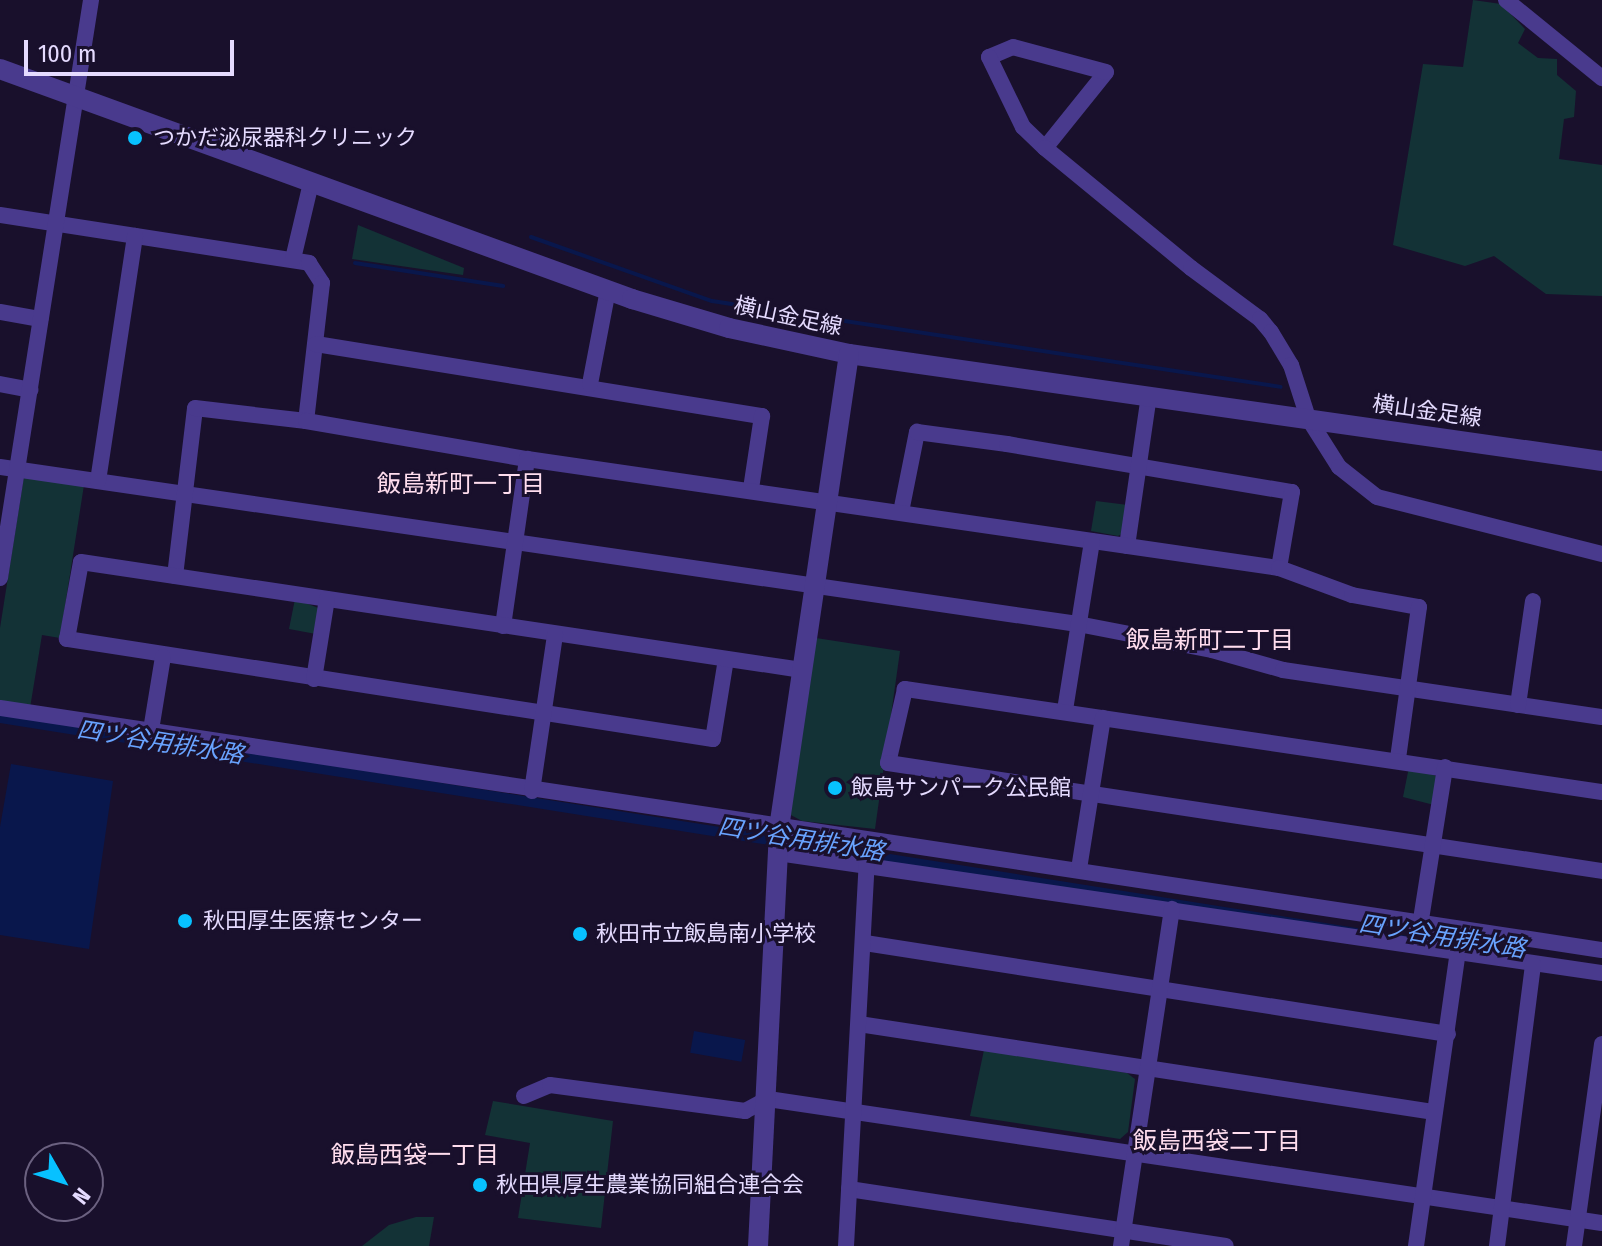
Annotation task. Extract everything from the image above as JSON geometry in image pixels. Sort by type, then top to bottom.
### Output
[{"type":"street","points":[[0,578],[4,528],[17,469],[91,0]]},
{"type":"street","points":[[1506,0],[1602,78]]},
{"type":"street","points":[[1045,148],[1106,72],[1013,47],[989,57],[1023,127],[1045,148],[1260,319],[1291,365],[1308,418],[1339,467],[1377,497],[1602,554]]},
{"type":"street","name":"横山金足線","points":[[0,69],[695,319],[849,354],[1602,461]]},
{"type":"street","points":[[293,259],[311,183]]},
{"type":"street","points":[[0,215],[309,263],[322,283],[306,421]]},
{"type":"street","points":[[98,481],[135,236]]},
{"type":"street","points":[[590,384],[608,290]]},
{"type":"street","points":[[0,312],[40,319]]},
{"type":"street","points":[[316,344],[590,384],[762,416],[751,489]]},
{"type":"street","points":[[758,1246],[768,1099],[779,839],[849,354]]},
{"type":"street","points":[[0,384],[30,390]]},
{"type":"street","points":[[1127,546],[1149,396]]},
{"type":"street","points":[[175,576],[195,408],[306,421],[527,459],[751,489],[1279,568],[1352,595],[1419,607],[1398,759]]},
{"type":"street","points":[[901,512],[917,432],[1292,492],[1279,568]]},
{"type":"street","points":[[503,626],[527,459]]},
{"type":"street","points":[[0,467],[814,588],[1078,624],[1212,650],[1283,670],[1602,717]]},
{"type":"street","points":[[1065,710],[1092,541]]},
{"type":"street","points":[[726,659],[713,739],[163,657],[67,639],[81,562],[802,670]]},
{"type":"street","points":[[314,679],[327,599]]},
{"type":"street","points":[[1518,705],[1533,601]]},
{"type":"street","points":[[532,791],[555,635]]},
{"type":"street","points":[[151,730],[163,657]]},
{"type":"street","points":[[1602,792],[1398,759],[905,689],[888,763],[1089,797],[1602,871]]},
{"type":"street","points":[[0,708],[532,791],[779,839],[867,864],[1602,973]]},
{"type":"street","points":[[1079,869],[1103,718]]},
{"type":"street","points":[[1418,945],[1445,767]]},
{"type":"street","points":[[779,839],[1079,869],[1420,925],[1602,950]]},
{"type":"street","points":[[846,1246],[867,864]]},
{"type":"street","points":[[1122,1238],[1172,909]]},
{"type":"street","points":[[865,943],[1448,1034]]},
{"type":"street","points":[[1416,1246],[1458,952]]},
{"type":"street","points":[[1497,1246],[1533,964]]},
{"type":"street","points":[[859,1024],[1434,1112]]},
{"type":"street","points":[[1574,1246],[1602,1044]]},
{"type":"street","points":[[524,1096],[550,1085],[745,1111],[768,1099],[854,1109],[1424,1193],[1602,1223]]},
{"type":"street","points":[[849,1189],[1122,1238],[1226,1246]]},
{"type":"green space","points":[[1473,0],[1501,4],[1525,29],[1518,43],[1538,58],[1557,59],[1557,75],[1576,91],[1574,117],[1564,119],[1559,159],[1602,165],[1602,296],[1546,294],[1494,256],[1465,266],[1393,245],[1423,64],[1463,67]]},
{"type":"green space","points":[[358,225],[464,268],[463,275],[352,259]]},
{"type":"green space","points":[[24,476],[84,485],[60,638],[42,635],[30,708],[0,703],[0,628]]},
{"type":"green space","points":[[1096,501],[1128,505],[1125,532],[1118,536],[1091,531]]},
{"type":"green space","points":[[295,599],[321,609],[316,634],[289,629]]},
{"type":"green space","points":[[816,638],[900,651],[875,829],[802,821],[789,814]]},
{"type":"green space","points":[[1409,767],[1439,777],[1434,805],[1403,797]]},
{"type":"green space","points":[[984,1050],[1127,1073],[1135,1079],[1128,1132],[1120,1139],[970,1116]]},
{"type":"green space","points":[[493,1101],[613,1121],[601,1228],[518,1218],[530,1143],[485,1135]]},
{"type":"green space","points":[[416,1217],[434,1217],[429,1246],[362,1246],[389,1225]]},
{"type":"water","name":"四ツ谷用排水路","points":[[0,713],[1601,967],[1599,976],[0,723]]},
{"type":"water","points":[[11,764],[113,781],[89,949],[0,935],[0,827]]},
{"type":"water","points":[[694,1031],[745,1040],[741,1062],[690,1053]]},
{"type":"waterway","points":[[531,237],[712,301],[1281,387]]},
{"type":"waterway","points":[[355,263],[503,286]]},
{"type":"place","name":"つかだ泌尿器科クリニック","points":[[135,138]]},
{"type":"place","name":"飯島サンパーク公民館","points":[[835,788]]},
{"type":"place","name":"秋田厚生医療センター","points":[[185,921]]},
{"type":"place","name":"秋田市立飯島南小学校","points":[[580,934]]},
{"type":"place","name":"秋田県厚生農業協同組合連合会","points":[[480,1185]]},
{"type":"district","name":"飯島新町一丁目","points":[[461,485]]},
{"type":"district","name":"飯島新町二丁目","points":[[1210,641]]},
{"type":"district","name":"飯島西袋二丁目","points":[[1217,1142]]},
{"type":"district","name":"飯島西袋一丁目","points":[[415,1156]]}]
